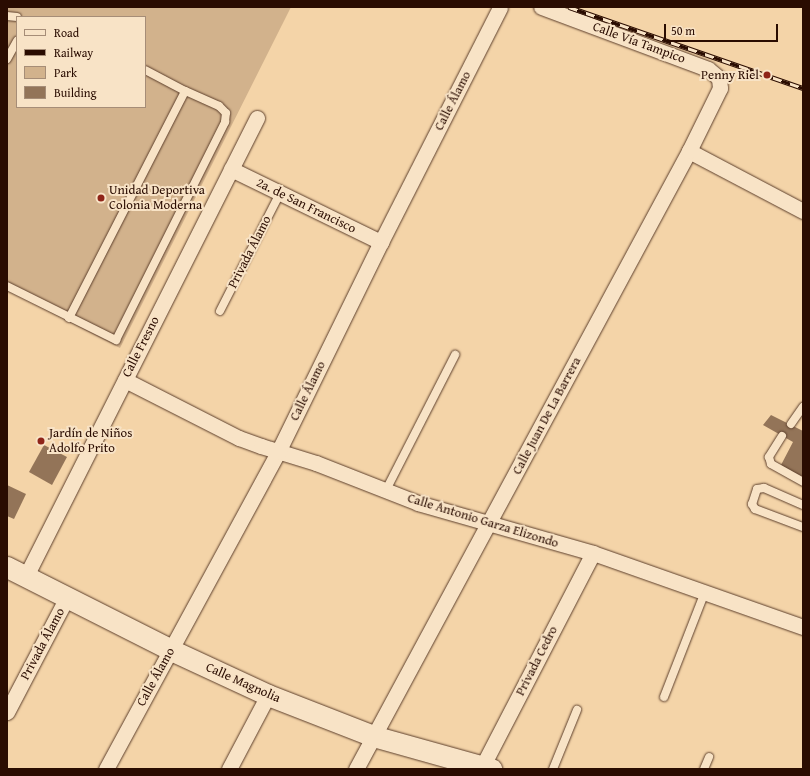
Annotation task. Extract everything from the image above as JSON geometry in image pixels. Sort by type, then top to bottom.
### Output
[{"type":"street","name":"Calle Álamo","points":[[106,769],[278,452],[381,242],[500,7]]},
{"type":"street","name":"Calle Vía Tampico","points":[[541,7],[708,69],[719,78],[720,88],[718,94]]},
{"type":"street","name":"Calle Juan De La Barrera","points":[[356,769],[490,523],[718,94]]},
{"type":"street","name":"Calle Fresno","points":[[26,576],[257,118]]},
{"type":"street","points":[[689,151],[803,211]]},
{"type":"street","name":"2a. de San Francisco","points":[[231,169],[381,242]]},
{"type":"street","name":"Calle Antonio Garza Elizondo","points":[[125,380],[239,438],[278,452],[316,463],[444,511],[593,553],[803,627]]},
{"type":"street","name":"Privada Cedro","points":[[485,768],[593,553]]},
{"type":"street","name":"Calle Magnolia","points":[[7,567],[171,650],[268,695],[373,736],[485,768]]},
{"type":"street","name":"Privada Álamo","points":[[7,712],[67,597]]},
{"type":"street","points":[[229,769],[268,695]]},
{"type":"lane","points":[[7,59],[16,43]]},
{"type":"lane","points":[[7,286],[116,340],[225,122],[226,113],[219,106],[185,91],[146,71]]},
{"type":"lane","points":[[70,318],[185,91]]},
{"type":"lane","name":"Privada Álamo","points":[[220,311],[280,193]]},
{"type":"lane","points":[[386,490],[456,355]]},
{"type":"lane","points":[[791,424],[803,407]]},
{"type":"lane","points":[[782,436],[769,457],[772,464],[803,482]]},
{"type":"lane","points":[[803,505],[764,488],[757,489],[752,504],[755,509],[803,527]]},
{"type":"lane","points":[[664,697],[705,592]]},
{"type":"lane","points":[[553,769],[577,710]]},
{"type":"lane","points":[[704,769],[709,757]]},
{"type":"green space","name":"Unidad Deportiva Colonia Moderna","points":[[7,7],[291,7],[120,348],[7,290]]},
{"type":"building","points":[[771,415],[803,431],[803,478],[781,465],[793,442],[763,425]]},
{"type":"building","points":[[44,445],[67,457],[52,485],[29,472]]},
{"type":"building","points":[[7,485],[26,494],[14,519],[7,516]]},
{"type":"railway","points":[[569,7],[803,88]]},
{"type":"place","name":"Penny Riel","points":[[767,75]]},
{"type":"place","name":"Unidad Deportiva Colonia Moderna","points":[[101,198]]},
{"type":"place","name":"Jardín de Niños Adolfo Prito","points":[[41,441]]}]
